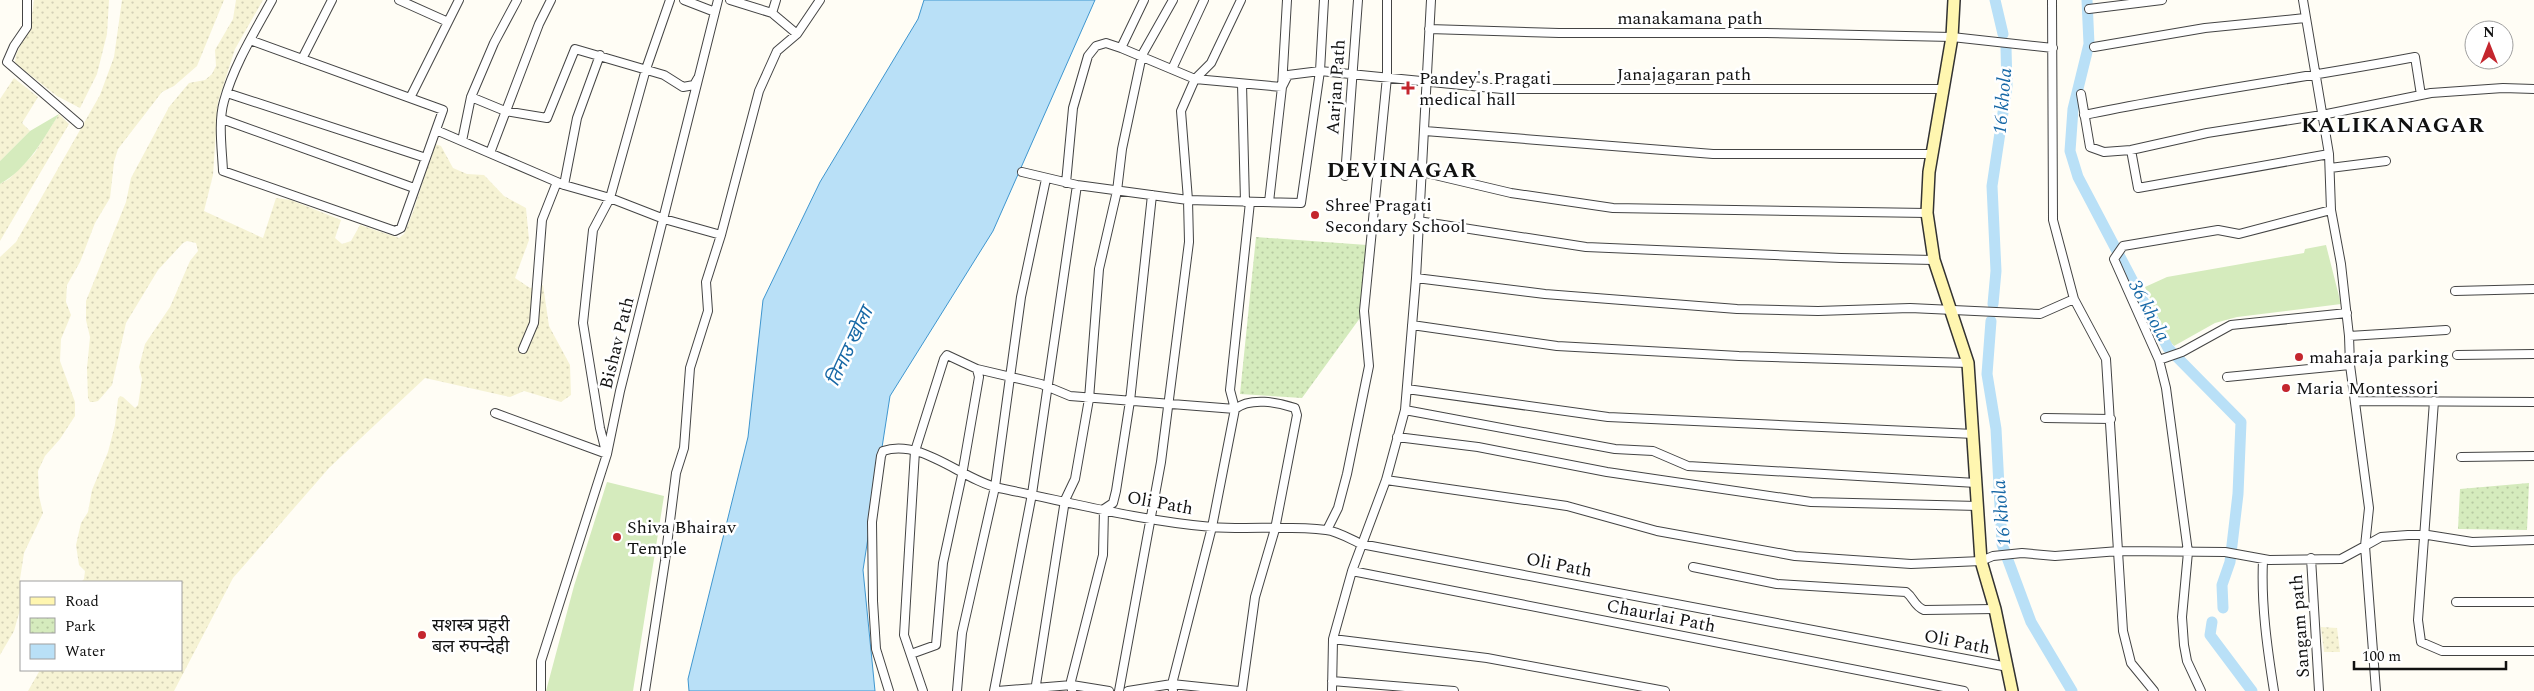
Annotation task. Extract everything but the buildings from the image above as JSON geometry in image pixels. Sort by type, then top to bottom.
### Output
[{"type":"street","points":[[27,0],[27,28],[14,46],[7,62],[78,124]]},
{"type":"street","points":[[250,40],[443,110],[401,228],[395,231],[223,171],[222,119],[227,93],[235,70],[250,40],[272,0]]},
{"type":"street","points":[[302,59],[332,0]]},
{"type":"street","points":[[399,0],[414,3],[448,22]]},
{"type":"street","points":[[410,98],[459,0]]},
{"type":"street","points":[[462,141],[471,97],[494,43],[517,0]]},
{"type":"street","points":[[490,153],[539,24],[551,0]]},
{"type":"street","points":[[607,454],[600,428],[583,323],[593,230],[610,198],[646,69],[670,0]]},
{"type":"street","points":[[684,0],[715,12]]},
{"type":"street","name":"Bishav Path","points":[[541,691],[541,660],[607,454],[620,391],[718,0]]},
{"type":"street","points":[[730,0],[772,13],[797,34]]},
{"type":"street","points":[[772,13],[776,0]]},
{"type":"street","points":[[645,691],[676,473],[684,448],[690,368],[708,311],[706,282],[721,235],[759,91],[777,51],[797,34],[820,0]]},
{"type":"street","points":[[1121,48],[1144,0]]},
{"type":"street","points":[[1035,690],[1065,500],[1075,479],[1089,399],[1099,269],[1117,191],[1122,149],[1142,55],[1173,0]]},
{"type":"street","points":[[1172,69],[1204,0]]},
{"type":"street","points":[[1119,691],[1149,517],[1161,462],[1189,242],[1182,111],[1195,79],[1211,64],[1241,0]]},
{"type":"street","points":[[1269,202],[1282,87],[1287,0]]},
{"type":"street","points":[[1022,172],[1077,185],[1188,200],[1301,203],[1320,71],[1324,0]]},
{"type":"street","name":"Aarjan Path","points":[[1345,176],[1358,0]]},
{"type":"street","points":[[1327,530],[1338,508],[1347,474],[1369,366],[1364,311],[1387,77],[1387,0]]},
{"type":"street","points":[[1332,691],[1334,639],[1352,570],[1386,480],[1405,410],[1416,278],[1431,0]]},
{"type":"street","points":[[1954,0],[1952,37],[1929,172],[1927,213],[1934,260],[1968,363],[1981,561],[1995,610],[2012,691]]},
{"type":"street","points":[[2052,0],[2054,220],[2074,299],[2106,359],[2124,631],[2131,663],[2154,691]]},
{"type":"street","points":[[2089,9],[2162,0]]},
{"type":"street","points":[[2303,0],[2304,18],[2329,154],[2331,210],[2341,264],[2347,313],[2350,365],[2369,508],[2365,546],[2376,691]]},
{"type":"street","points":[[2094,47],[2205,28],[2304,18]]},
{"type":"street","name":"manakamana path","points":[[1429,29],[1559,33],[1766,32],[1952,37],[2053,48]]},
{"type":"street","points":[[1066,183],[1073,108],[1088,56],[1096,46],[1106,43],[1142,55],[1195,79],[1282,87]]},
{"type":"street","points":[[471,97],[505,111],[547,118],[575,49],[664,75],[683,87],[694,85],[700,76]]},
{"type":"street","points":[[523,349],[534,323],[542,220],[560,183],[577,118],[600,55]]},
{"type":"street","points":[[2084,115],[2137,104],[2314,76],[2415,57],[2421,96]]},
{"type":"street","name":"Janajagaran path","points":[[1282,87],[1288,75],[1320,71],[1428,80],[1502,89],[1942,89]]},
{"type":"street","points":[[1173,688],[1212,527],[1235,409],[1230,390],[1248,202],[1242,84]]},
{"type":"street","points":[[2081,94],[2090,147],[2104,152],[2131,150],[2207,133],[2322,115],[2421,96],[2503,88],[2534,89]]},
{"type":"street","points":[[227,93],[426,158]]},
{"type":"street","points":[[222,119],[414,188]]},
{"type":"street","points":[[436,130],[560,183],[610,198],[664,219],[721,235]]},
{"type":"street","points":[[1425,131],[1713,154],[1932,154]]},
{"type":"street","points":[[2131,150],[2138,188],[2329,154]]},
{"type":"street","points":[[2330,168],[2386,160]]},
{"type":"street","points":[[1422,172],[1510,193],[1614,208],[1927,213]]},
{"type":"street","points":[[957,691],[962,633],[995,487],[1021,297],[1046,179]]},
{"type":"street","points":[[1077,185],[1032,494],[996,691],[1072,688],[1109,691]]},
{"type":"street","points":[[1072,688],[1103,555],[1104,509],[1113,503],[1130,401],[1152,195]]},
{"type":"street","points":[[2201,691],[2187,661],[2184,645],[2182,617],[2188,552],[2166,388],[2159,360],[2114,260],[2124,246],[2218,230],[2239,234],[2331,210]]},
{"type":"street","points":[[1418,221],[1586,247],[1934,260]]},
{"type":"street","points":[[1416,278],[1545,294],[1737,310],[1818,311],[1910,308],[2040,314],[2074,299]]},
{"type":"street","points":[[2455,291],[2534,289]]},
{"type":"street","points":[[2159,360],[2182,352],[2231,325],[2347,313]]},
{"type":"street","points":[[1412,325],[1557,346],[1739,356],[1968,363]]},
{"type":"street","points":[[2349,336],[2446,330]]},
{"type":"street","points":[[2457,356],[2534,354]]},
{"type":"street","points":[[923,691],[904,635],[915,451],[944,359],[947,355],[977,368],[1042,384],[1047,388],[1070,396],[1089,399],[1235,409],[1241,404],[1261,402],[1284,404],[1295,408],[1297,415],[1275,529],[1255,597],[1241,691],[1173,688],[1128,691]]},
{"type":"street","points":[[2227,377],[2350,365]]},
{"type":"street","points":[[910,654],[936,646],[943,563],[962,475],[978,378],[977,368]]},
{"type":"street","points":[[1407,390],[1608,417],[1974,434]]},
{"type":"street","points":[[2355,401],[2534,402]]},
{"type":"street","points":[[2434,401],[2418,620],[2421,642],[2442,651],[2534,651]]},
{"type":"street","points":[[1405,410],[1615,449],[1653,451],[1688,466],[1976,484]]},
{"type":"street","points":[[495,413],[607,454]]},
{"type":"street","points":[[2045,418],[2110,419]]},
{"type":"street","points":[[1397,437],[1478,447],[1616,474],[1810,502],[1978,506]]},
{"type":"street","name":"Oli Path","points":[[889,691],[876,649],[873,601],[872,522],[883,451],[915,451],[933,456],[962,475],[995,487],[1104,509],[1212,527],[1327,530],[1361,544],[2008,667]]},
{"type":"street","points":[[2461,457],[2534,456]]},
{"type":"street","points":[[1386,480],[1566,506],[1657,531],[1795,556],[1911,564],[1981,561],[1993,556],[2022,554],[2055,556],[2119,551],[2225,552],[2263,560],[2341,559],[2381,537],[2423,535],[2472,542],[2534,540]]},
{"type":"street","name":"Sangam path","points":[[2310,558],[2319,691]]},
{"type":"street","name":"Sangam path","points":[[2263,560],[2262,588],[2265,632],[2274,691]]},
{"type":"street","points":[[1693,567],[1777,584],[1906,592],[1911,596],[1917,607],[1924,610],[1995,610]]},
{"type":"street","name":"Chaurlai Path","points":[[1352,570],[1964,691]]},
{"type":"street","points":[[2456,602],[2534,602]]},
{"type":"street","points":[[1334,639],[1487,658],[1666,691]]},
{"type":"street","points":[[1332,681],[1454,691]]},
{"type":"shaded area","points":[[34,0],[109,0],[107,34],[97,74],[80,108],[57,96],[15,63],[16,55],[31,22]]},
{"type":"shaded area","points":[[122,0],[224,0],[197,66],[174,86],[162,92],[118,149],[114,162],[110,198],[95,223],[80,262],[67,285],[66,302],[71,315],[61,339],[60,361],[75,402],[75,416],[60,439],[45,456],[38,471],[39,496],[43,513],[24,553],[20,579],[20,610],[14,631],[0,655],[0,257],[16,242],[100,95],[114,57]]},
{"type":"shaded area","points":[[236,0],[263,0],[235,49],[218,102],[213,175],[204,211],[263,238],[276,198],[291,200],[341,220],[335,238],[342,244],[351,241],[360,225],[399,238],[404,234],[413,212],[435,144],[441,146],[453,168],[467,174],[484,175],[504,196],[526,208],[529,240],[515,278],[530,288],[543,285],[549,326],[570,365],[571,395],[561,402],[524,391],[510,397],[425,378],[329,468],[233,578],[174,691],[28,691],[39,671],[182,671],[182,581],[82,581],[85,571],[79,565],[76,545],[81,523],[88,512],[92,490],[108,452],[115,425],[118,399],[120,396],[123,397],[135,408],[138,405],[142,379],[139,367],[145,344],[170,307],[190,261],[198,251],[196,243],[187,241],[183,243],[158,270],[126,323],[112,385],[98,401],[94,402],[90,402],[88,398],[87,368],[90,337],[86,320],[86,301],[126,202],[131,178],[169,107],[189,83],[205,80],[212,74],[216,66],[215,50],[233,19]]},
{"type":"shaded area","points":[[14,78],[38,97],[22,123],[30,131],[0,161],[0,99]]},
{"type":"shaded area","points":[[59,114],[69,124],[0,241],[0,184],[9,179],[34,154]]},
{"type":"shaded area","points":[[2321,627],[2337,628],[2340,652],[2324,652]]},
{"type":"green space","points":[[59,114],[26,162],[10,178],[0,184],[0,161],[30,131]]},
{"type":"green space","points":[[1256,237],[1367,245],[1360,318],[1302,398],[1240,394]]},
{"type":"green space","points":[[2326,245],[2341,304],[2237,317],[2215,323],[2174,346],[2168,339],[2145,287],[2167,277],[2304,253],[2305,249]]},
{"type":"green space","points":[[607,482],[664,496],[633,691],[546,691],[574,586]]},
{"type":"green space","points":[[2529,483],[2527,530],[2458,529],[2460,489]]},
{"type":"water","name":"तिनाउ खोला","points":[[924,0],[1095,0],[993,231],[890,396],[863,570],[875,691],[689,691],[688,679],[748,437],[763,300],[820,182],[918,19]]},
{"type":"waterway","name":"16 khola","points":[[1995,0],[2003,34]]},
{"type":"waterway","name":"36 khola","points":[[2087,0],[2089,44],[2073,109],[2070,151],[2078,177],[2168,348],[2241,422],[2238,494],[2230,562],[2222,585],[2223,608]]},
{"type":"waterway","name":"16 khola","points":[[1993,304],[1996,271],[1992,186],[2007,86],[2006,48]]},
{"type":"waterway","name":"16 khola","points":[[1991,321],[1987,374],[1996,429],[2002,544],[2031,622],[2072,691]]},
{"type":"waterway","name":"36 khola","points":[[2212,622],[2210,635],[2252,691]]},
{"type":"place","name":"Pandey's Pragati medical hall","points":[[1408,88]]},
{"type":"place","name":"Shree Pragati Secondary School","points":[[1315,215]]},
{"type":"place","name":"maharaja parking","points":[[2299,357]]},
{"type":"place","name":"Maria Montessori","points":[[2286,388]]},
{"type":"place","name":"Shiva Bhairav Temple","points":[[617,537]]},
{"type":"place","name":"सशस्त्र प्रहरी बल रुपन्देही","points":[[422,635]]},
{"type":"district","name":"KALIKANAGAR","points":[[2393,125]]},
{"type":"district","name":"DEVINAGAR","points":[[1402,170]]}]
